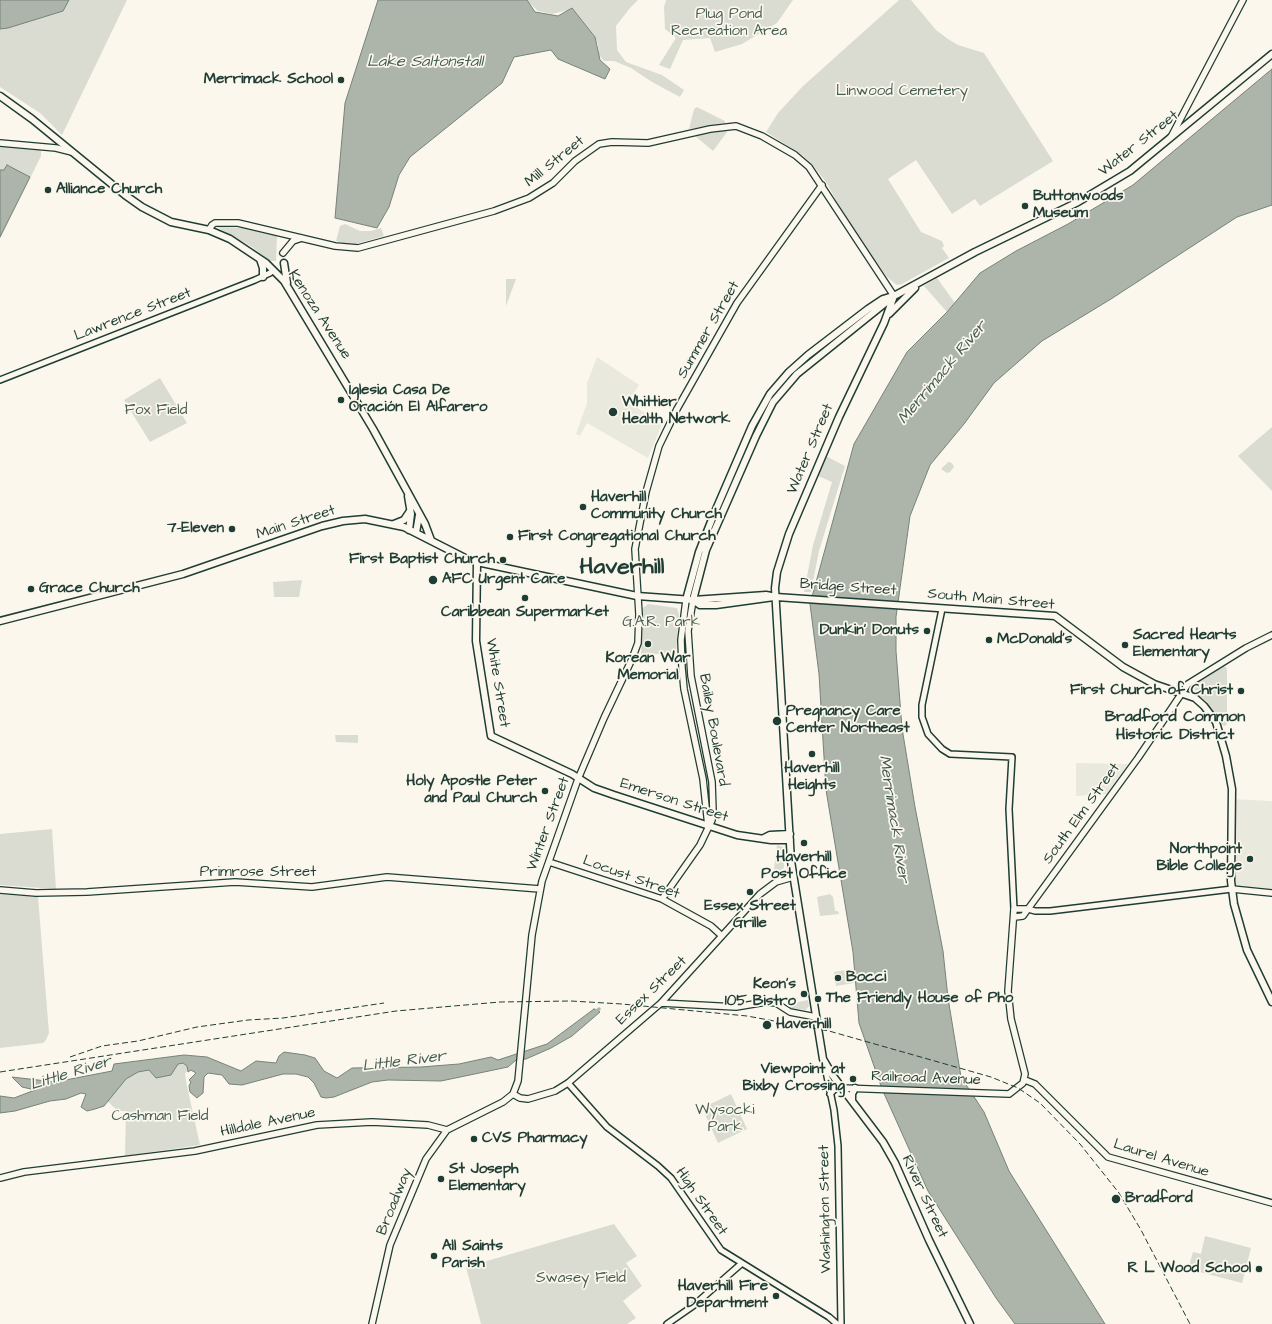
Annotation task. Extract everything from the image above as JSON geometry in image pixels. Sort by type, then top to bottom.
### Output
[{"type":"main road","points":[[1170,137],[1243,0]]},
{"type":"main road","name":"Water Street","points":[[790,837],[776,597],[779,565],[790,534],[839,417],[887,317],[894,296],[975,252],[1049,217],[1103,188],[1130,171],[1272,54]]},
{"type":"main road","name":"Kenoza Avenue","points":[[0,96],[32,119],[125,195],[159,217],[174,223],[209,230],[235,242],[273,270],[287,285],[373,429],[419,513],[431,540]]},
{"type":"main road","name":"Mill Street","points":[[209,230],[215,223],[238,222],[345,248],[365,246],[494,211],[529,198],[553,183],[580,157],[599,144],[612,142],[648,143],[721,127],[743,128],[775,143],[806,164],[822,185],[845,224],[894,296]]},
{"type":"main road","points":[[0,143],[56,148],[73,152]]},
{"type":"main road","name":"Summer Street","points":[[637,596],[634,556],[637,538],[651,470],[665,431],[741,298],[822,185]]},
{"type":"main road","points":[[283,253],[293,241],[302,238]]},
{"type":"main road","points":[[260,259],[263,268],[263,277]]},
{"type":"main road","points":[[284,263],[287,285]]},
{"type":"main road","name":"Water Street","points":[[887,317],[925,279]]},
{"type":"main road","points":[[686,600],[698,552],[752,426],[770,394],[789,372],[808,355],[883,298],[894,296]]},
{"type":"main road","points":[[693,600],[706,550],[756,436],[773,402],[796,374],[894,296]]},
{"type":"main road","name":"Kenoza Avenue","points":[[408,495],[410,511],[409,530]]},
{"type":"main road","points":[[394,525],[404,520],[410,511]]},
{"type":"main road","points":[[416,533],[419,513]]},
{"type":"main road","name":"Main Street","points":[[0,621],[176,576],[334,523],[365,520],[394,525],[409,530],[465,558],[477,562],[637,596],[686,600],[752,595],[776,597]]},
{"type":"main road","name":"White Street","points":[[477,562],[476,641],[490,736],[572,774],[578,779]]},
{"type":"main road","name":"Winter Street","points":[[513,1094],[521,1061],[532,943],[540,889],[548,862],[578,779],[635,652],[639,634],[637,596]]},
{"type":"main road","name":"Bridge Street","points":[[776,597],[919,606]]},
{"type":"main road","name":"Bailey Boulevard","points":[[686,600],[681,640],[682,668],[685,695],[703,780],[708,826]]},
{"type":"main road","name":"Bailey Boulevard","points":[[693,600],[688,645],[692,686],[712,782],[712,820],[708,826]]},
{"type":"main road","name":"South Main Street","points":[[919,606],[942,609],[1055,616],[1123,667],[1154,684],[1195,698],[1209,711],[1216,722],[1224,745],[1232,789],[1232,889],[1236,914],[1247,950],[1272,1002]]},
{"type":"main road","name":"South Elm Street","points":[[1014,917],[1023,916],[1028,910],[1183,694],[1187,685],[1193,679],[1272,634]]},
{"type":"main road","name":"Emerson Street","points":[[578,779],[594,788],[742,836],[764,838],[770,835],[790,837]]},
{"type":"main road","points":[[662,899],[696,851],[708,826]]},
{"type":"main road","name":"Washington Street","points":[[790,837],[793,878],[823,1059],[842,1088]]},
{"type":"main road","name":"Locust Street","points":[[548,862],[662,899],[708,924],[722,936]]},
{"type":"main road","name":"Primrose Street","points":[[0,890],[36,893],[87,892],[235,882],[306,887],[387,877],[540,889]]},
{"type":"main road","name":"Essex Street","points":[[513,1094],[528,1099],[555,1091],[568,1083],[661,1003],[766,889],[776,882],[793,878]]},
{"type":"main road","points":[[1232,889],[1272,893]]},
{"type":"main road","points":[[1025,1080],[1025,1074],[1011,1019],[1008,1000],[1014,908],[1028,910]]},
{"type":"main road","points":[[661,1003],[733,1008],[750,1004],[771,1002],[780,1005],[787,1011],[816,1017]]},
{"type":"main road","name":"Railroad Avenue","points":[[842,1088],[1007,1094],[1025,1080]]},
{"type":"main road","name":"Laurel Avenue","points":[[1025,1080],[1035,1084],[1108,1157],[1272,1203]]},
{"type":"main road","name":"River Street","points":[[842,1088],[883,1142],[895,1163],[970,1324]]},
{"type":"main road","points":[[852,1101],[852,1094],[856,1088]]},
{"type":"main road","name":"Broadway","points":[[372,1324],[384,1265],[395,1232],[426,1159],[447,1130],[503,1102],[513,1094]]},
{"type":"main road","name":"Hilldale Avenue","points":[[0,1178],[24,1172],[195,1151],[317,1125],[368,1122],[428,1125],[447,1130]]},
{"type":"street","name":"Lawrence Street","points":[[0,380],[263,277],[273,270]]},
{"type":"street","points":[[942,609],[921,712],[928,734],[942,749],[950,754],[1012,757],[1009,809],[1014,908]]},
{"type":"street","points":[[1028,910],[1050,911],[1232,889]]},
{"type":"street","name":"Washington Street","points":[[823,1059],[838,1146],[841,1324]]},
{"type":"street","name":"High Street","points":[[568,1083],[607,1127],[658,1166],[671,1178],[720,1250],[829,1317],[837,1324]]},
{"type":"street","points":[[830,1094],[836,1088],[842,1088]]},
{"type":"street","points":[[667,1324],[693,1306],[741,1264]]},
{"type":"street","name":"High Street","points":[[829,1317],[841,1318]]},
{"type":"shaded area","name":"Whittier Health Network","points":[[597,357],[639,385],[628,402],[662,424],[648,458],[587,423],[580,436],[576,434],[587,403],[587,383]]},
{"type":"shaded area","points":[[1076,763],[1130,764],[1109,794],[1076,796]]},
{"type":"shaded area","name":"Northpoint Bible College","points":[[1229,799],[1272,801],[1272,896],[1231,890],[1227,844]]},
{"type":"green space","points":[[0,0],[127,0],[62,135],[40,113],[0,87]]},
{"type":"green space","name":"Plug Pond Recreation Area","points":[[526,0],[638,0],[616,26],[617,50],[626,62],[662,75],[684,90],[680,97],[652,82],[631,68],[614,61],[604,61],[599,55],[598,44],[594,35],[573,9],[552,14],[538,11]]},
{"type":"green space","name":"Plug Pond Recreation Area","points":[[666,0],[793,0],[777,23],[742,44],[715,52],[710,38],[683,40],[670,69],[659,65],[676,38],[665,29],[664,7]]},
{"type":"green space","name":"Linwood Cemetery","points":[[899,0],[911,0],[936,30],[948,39],[958,45],[984,53],[1053,161],[980,206],[975,199],[952,214],[916,160],[888,179],[921,232],[942,241],[944,246],[942,248],[949,258],[902,284],[897,285],[887,277],[851,227],[826,182],[812,164],[802,155],[766,132],[778,113],[802,87]]},
{"type":"green space","points":[[697,107],[725,121],[725,123],[689,129],[694,109]]},
{"type":"green space","points":[[724,128],[727,132],[713,151],[694,135]]},
{"type":"green space","points":[[0,146],[38,149],[41,151],[41,156],[0,239]]},
{"type":"green space","points":[[345,224],[360,231],[371,231],[381,228],[384,236],[352,245],[336,241],[340,226]]},
{"type":"green space","points":[[217,227],[243,228],[277,236],[276,261],[270,261],[252,247]]},
{"type":"green space","points":[[937,278],[955,303],[947,312],[924,286]]},
{"type":"green space","points":[[506,279],[516,279],[506,306]]},
{"type":"green space","name":"Fox Field","points":[[160,378],[187,423],[150,442],[124,400]]},
{"type":"green space","points":[[1272,427],[1272,491],[1238,456]]},
{"type":"green space","points":[[826,456],[845,466],[819,551],[811,592],[804,592],[813,545],[832,482],[818,476]]},
{"type":"green space","points":[[948,462],[952,463],[954,467],[947,473],[941,469]]},
{"type":"green space","points":[[302,580],[299,597],[274,597],[273,582]]},
{"type":"green space","name":"G.A.R. Park","points":[[648,604],[677,608],[679,614],[676,654],[645,654],[642,657],[643,608]]},
{"type":"green space","points":[[1224,666],[1227,668],[1227,724],[1225,726],[1222,725],[1207,702],[1196,693],[1194,689],[1198,681]]},
{"type":"green space","points":[[335,735],[358,735],[358,743],[336,742]]},
{"type":"green space","points":[[52,829],[56,889],[0,885],[0,834]]},
{"type":"green space","points":[[777,845],[783,847],[784,867],[782,871],[773,877]]},
{"type":"green space","points":[[0,894],[38,897],[49,1033],[43,1043],[0,1048]]},
{"type":"green space","points":[[830,894],[833,897],[835,911],[838,911],[839,914],[820,916],[817,897]]},
{"type":"green space","points":[[852,969],[854,983],[836,986],[834,972]]},
{"type":"green space","points":[[808,1000],[809,1006],[806,1010],[790,1008],[788,1004]]},
{"type":"green space","name":"Cashman Field","points":[[186,1062],[190,1065],[185,1074],[200,1145],[125,1156],[126,1111],[118,1111],[106,1100],[113,1089],[136,1071]]},
{"type":"green space","name":"Wysocki Park","points":[[731,1094],[747,1129],[718,1143],[702,1108]]},
{"type":"green space","name":"Swasey Field","points":[[614,1224],[637,1256],[626,1263],[642,1286],[623,1301],[636,1318],[627,1324],[481,1324],[466,1267]]},
{"type":"green space","points":[[1205,1236],[1251,1248],[1242,1283],[1188,1269],[1193,1252],[1201,1254]]},
{"type":"water","points":[[0,0],[69,0],[63,11],[8,28],[0,29]]},
{"type":"water","name":"Lake Saltonstall","points":[[378,0],[527,0],[535,12],[558,16],[572,8],[595,37],[600,60],[610,69],[605,79],[558,59],[551,50],[514,57],[502,83],[410,157],[399,175],[389,207],[377,228],[335,218],[345,103]]},
{"type":"water","name":"Merrimack River","points":[[1272,69],[1272,205],[1237,217],[1111,299],[1042,341],[994,383],[964,424],[930,465],[910,516],[896,617],[896,651],[902,728],[915,807],[943,951],[948,998],[961,1077],[984,1112],[1009,1171],[1105,1324],[1015,1324],[996,1298],[928,1191],[882,1089],[859,1023],[853,952],[826,790],[819,674],[810,604],[854,444],[907,352],[947,312],[980,273],[1016,251],[1068,224],[1133,185]]},
{"type":"water","points":[[7,165],[30,177],[0,237],[0,170],[4,170]]},
{"type":"water","points":[[594,1009],[600,1012],[572,1036],[551,1048],[526,1059],[516,1060],[508,1067],[441,1081],[388,1080],[372,1082],[334,1097],[326,1098],[321,1097],[314,1083],[308,1077],[296,1074],[283,1074],[242,1085],[229,1084],[222,1075],[208,1073],[204,1077],[203,1093],[197,1098],[190,1092],[189,1086],[191,1082],[189,1080],[196,1073],[191,1070],[188,1072],[187,1066],[183,1063],[178,1064],[171,1075],[156,1078],[149,1070],[138,1072],[126,1079],[104,1106],[95,1109],[87,1111],[81,1107],[86,1094],[81,1093],[66,1099],[50,1101],[15,1111],[0,1113],[0,1096],[14,1098],[35,1090],[22,1087],[12,1077],[55,1082],[112,1071],[114,1064],[184,1055],[207,1057],[241,1071],[256,1061],[276,1063],[279,1056],[284,1052],[305,1055],[315,1058],[324,1071],[337,1078],[352,1068],[421,1067],[459,1064],[491,1057],[498,1060],[547,1044]]},
{"type":"waterway","name":"Little River","points":[[594,1013],[599,1009]]},
{"type":"railway","points":[[0,1072],[396,1011],[500,1002],[571,1001],[622,1004],[747,1016],[829,1031],[991,1077],[1018,1088],[1040,1103],[1080,1144],[1119,1193],[1141,1230],[1190,1324]]},
{"type":"railway","points":[[70,1057],[102,1046],[138,1041],[197,1027],[248,1020],[283,1018],[384,1003]]},
{"type":"place","name":"Merrimack School","points":[[341,80]]},
{"type":"place","name":"Alliance Church","points":[[48,190]]},
{"type":"place","name":"Buttonwoods Museum","points":[[1025,206]]},
{"type":"place","name":"Iglesia Casa De Oración El Alfarero","points":[[341,400]]},
{"type":"place","name":"Whittier Health Network","points":[[613,412]]},
{"type":"place","name":"Haverhill Community Church","points":[[583,507]]},
{"type":"place","name":"7-Eleven","points":[[232,529]]},
{"type":"place","name":"First Congregational Church","points":[[510,537]]},
{"type":"place","name":"First Baptist Church","points":[[503,560]]},
{"type":"place","name":"AFC Urgent Care","points":[[433,580]]},
{"type":"place","name":"Grace Church","points":[[31,589]]},
{"type":"place","name":"Caribbean Supermarket","points":[[525,598]]},
{"type":"place","name":"Dunkin' Donuts","points":[[927,631]]},
{"type":"place","name":"McDonald's","points":[[989,640]]},
{"type":"place","name":"Korean War Memorial","points":[[648,644]]},
{"type":"place","name":"Sacred Hearts Elementary","points":[[1125,645]]},
{"type":"place","name":"First Church of Christ","points":[[1241,691]]},
{"type":"place","name":"Pregnancy Care Center Northeast","points":[[777,721]]},
{"type":"place","name":"Haverhill Heights","points":[[812,754]]},
{"type":"place","name":"Holy Apostle Peter and Paul Church","points":[[545,791]]},
{"type":"place","name":"Haverhill Post Office","points":[[804,843]]},
{"type":"place","name":"Northpoint Bible College","points":[[1250,859]]},
{"type":"place","name":"Essex Street Grille","points":[[750,892]]},
{"type":"place","name":"Bocci","points":[[838,978]]},
{"type":"place","name":"Keon's 105 Bistro","points":[[804,994]]},
{"type":"place","name":"The Friendly House of Pho","points":[[818,999]]},
{"type":"place","name":"Haverhill","points":[[767,1025]]},
{"type":"place","name":"Viewpoint at Bixby Crossing","points":[[853,1079]]},
{"type":"place","name":"CVS Pharmacy","points":[[474,1139]]},
{"type":"place","name":"St Joseph Elementary","points":[[441,1179]]},
{"type":"place","name":"Bradford","points":[[1116,1199]]},
{"type":"place","name":"All Saints Parish","points":[[434,1256]]},
{"type":"place","name":"R L Wood School","points":[[1259,1269]]},
{"type":"place","name":"Haverhill Fire Department","points":[[776,1296]]},
{"type":"district","name":"Haverhill","points":[[622,568]]},
{"type":"district","name":"Bradford Common Historic District","points":[[1175,727]]}]
